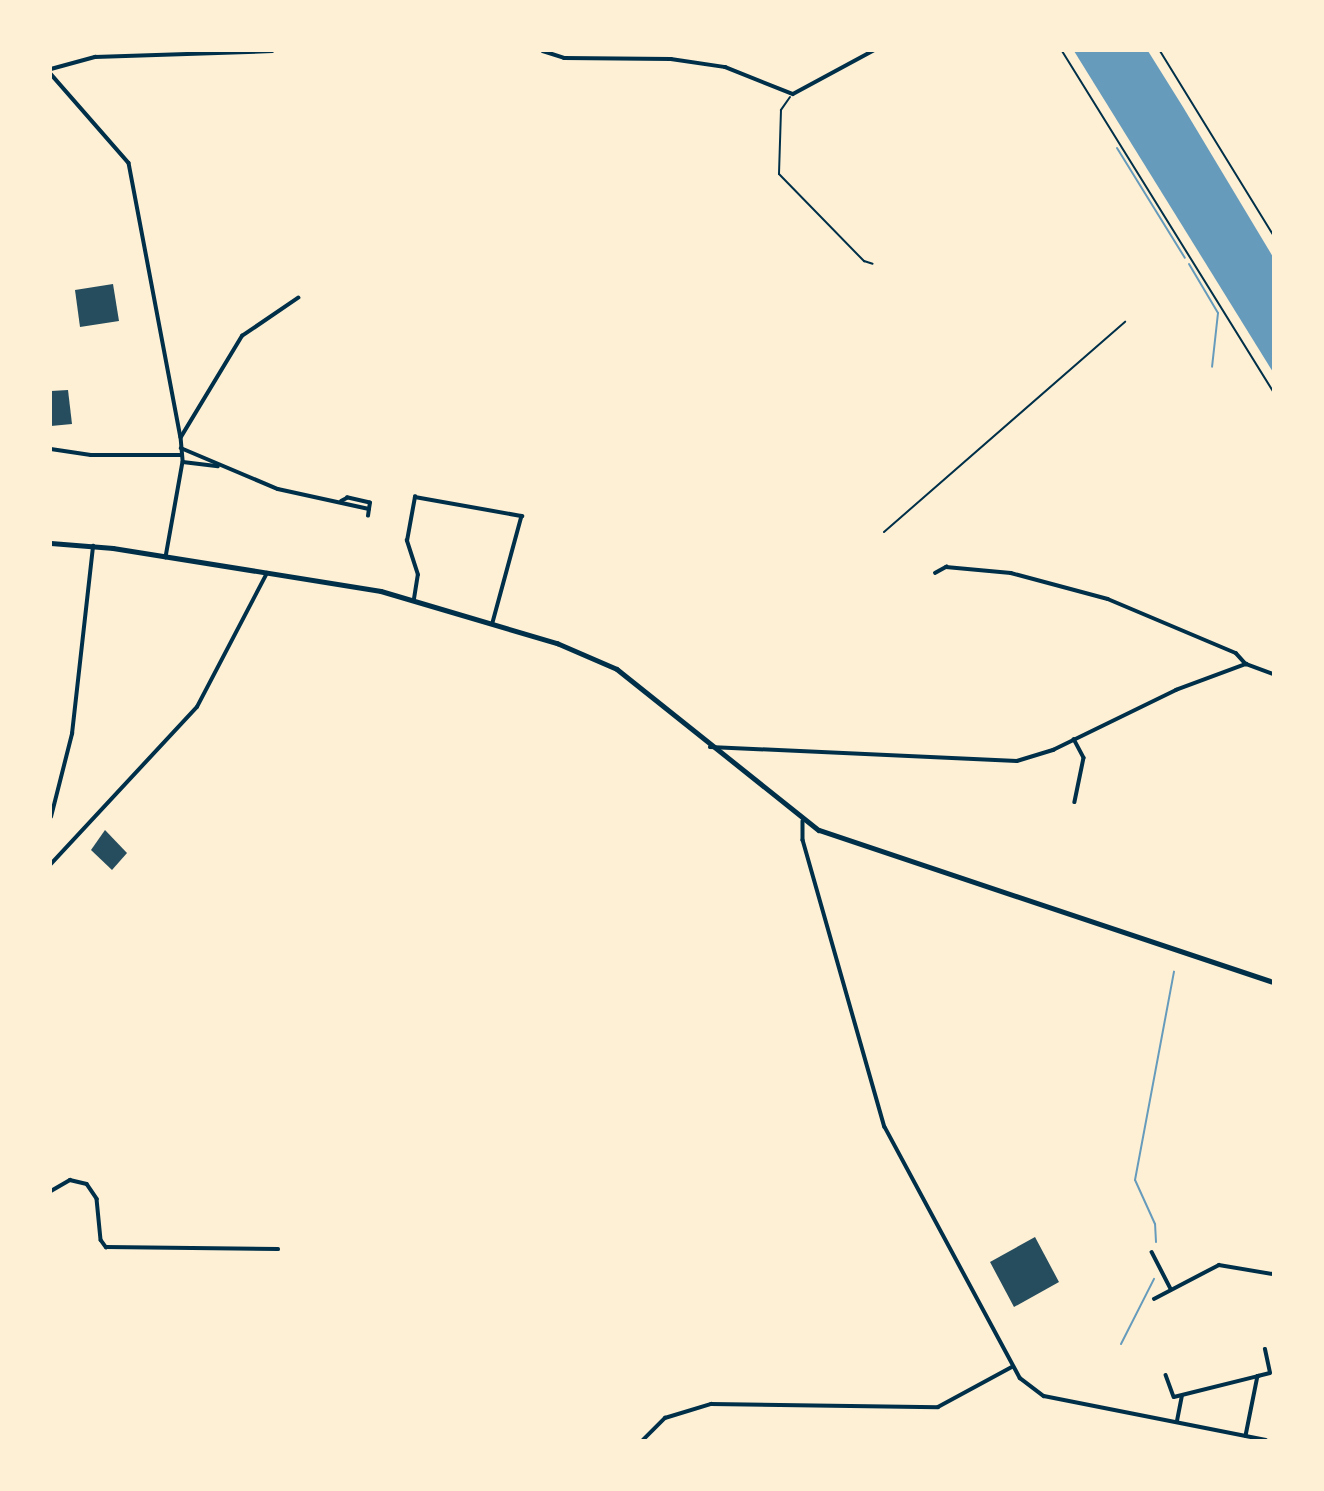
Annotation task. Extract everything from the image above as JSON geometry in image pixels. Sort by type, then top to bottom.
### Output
[{"type":"street","points":[[166,557],[183,462],[181,437],[129,163],[51,72],[95,57],[272,51]]},
{"type":"street","points":[[544,51],[564,58],[686,61],[747,73],[793,94],[873,51]]},
{"type":"street","points":[[181,437],[242,336],[298,299]]},
{"type":"street","points":[[181,448],[278,489],[369,509]]},
{"type":"street","points":[[51,449],[91,455],[182,455]]},
{"type":"street","points":[[183,462],[220,466]]},
{"type":"street","points":[[368,516],[372,496]]},
{"type":"street","points":[[414,599],[418,575],[407,541],[415,497],[522,516],[493,623]]},
{"type":"street","points":[[342,501],[348,498],[370,503]]},
{"type":"street","points":[[51,543],[166,557],[414,599],[493,623],[613,666],[803,821],[846,842],[1122,929],[1273,982]]},
{"type":"street","points":[[51,817],[72,734],[93,546]]},
{"type":"street","points":[[935,573],[946,567],[1011,573],[1108,599],[1225,648],[1246,664],[1273,674]]},
{"type":"street","points":[[51,864],[197,706],[261,592],[267,573]]},
{"type":"street","points":[[710,747],[1007,762],[1026,759],[1176,690],[1246,664]]},
{"type":"street","points":[[1074,739],[1084,758],[1075,802]]},
{"type":"street","points":[[803,821],[803,840],[885,1127],[1012,1367],[1030,1389],[1044,1396],[1266,1440]]},
{"type":"street","points":[[51,1191],[70,1180],[86,1184],[97,1199],[101,1240],[106,1247],[278,1249]]},
{"type":"street","points":[[1152,1252],[1171,1289]]},
{"type":"street","points":[[1154,1299],[1219,1265],[1273,1274]]},
{"type":"street","points":[[1166,1375],[1174,1397],[1182,1396],[1270,1373],[1265,1350]]},
{"type":"street","points":[[643,1440],[665,1418],[711,1404],[938,1407],[1012,1367]]},
{"type":"street","points":[[1245,1436],[1258,1376]]},
{"type":"street","points":[[1177,1422],[1182,1396]]},
{"type":"path","points":[[1062,51],[1273,391]]},
{"type":"path","points":[[1160,51],[1273,235]]},
{"type":"path","points":[[793,94],[781,110],[779,174],[864,261],[873,264]]},
{"type":"path","points":[[884,532],[1125,322]]},
{"type":"water","points":[[1074,51],[1148,51],[1183,107],[1273,257],[1273,372]]},
{"type":"building","points":[[113,284],[119,321],[80,327],[75,290]]},
{"type":"building","points":[[68,390],[72,424],[51,426],[51,391]]},
{"type":"building","points":[[105,830],[127,853],[112,870],[91,850]]},
{"type":"building","points":[[1035,1237],[1059,1282],[1014,1307],[990,1262]]},
{"type":"waterway","points":[[1117,148],[1185,258]]},
{"type":"waterway","points":[[1189,264],[1218,313],[1212,367]]},
{"type":"waterway","points":[[1156,1242],[1155,1224],[1135,1180],[1174,972]]},
{"type":"waterway","points":[[1121,1344],[1154,1279]]}]
